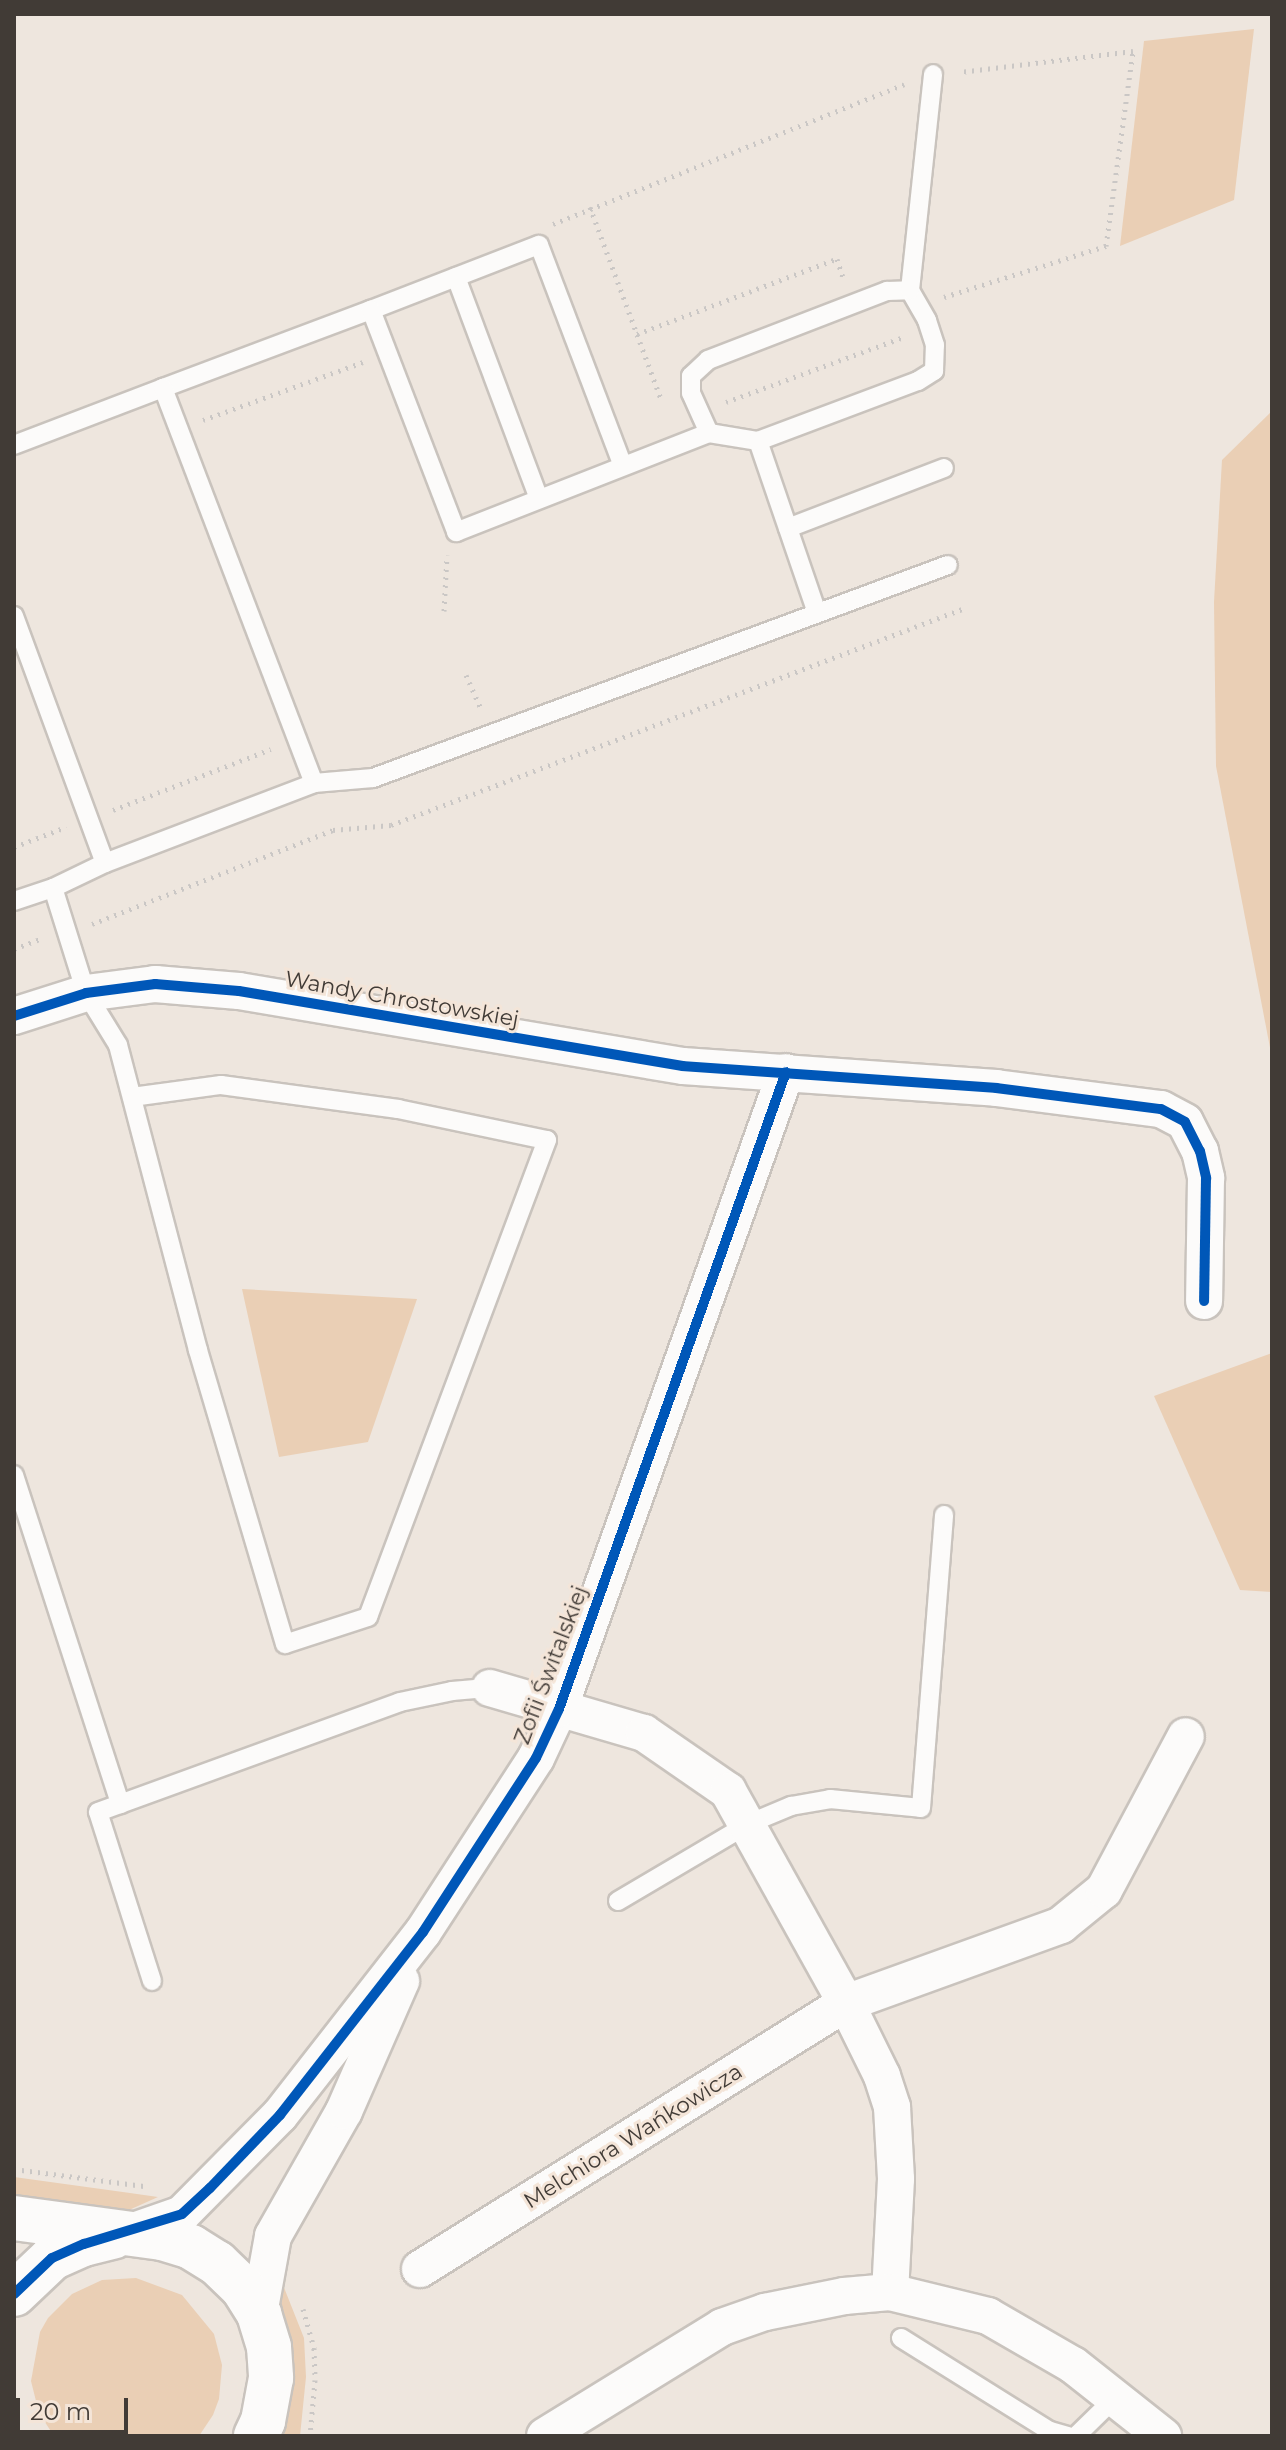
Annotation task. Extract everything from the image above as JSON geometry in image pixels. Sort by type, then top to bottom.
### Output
[{"type":"street","name":"Wandy Chrostowskiej","points":[[14,1016],[86,993],[155,984],[239,991],[683,1066],[996,1088],[1161,1109],[1185,1122],[1200,1151],[1206,1178],[1204,1301]]},
{"type":"street","name":"Zofii Świtalskiej","points":[[123,2235],[182,2214],[280,2115],[423,1932],[536,1758],[559,1709],[786,1072]]},
{"type":"street","points":[[490,1688],[644,1733],[728,1791],[846,2003],[882,2076],[892,2107],[896,2179],[890,2292]]},
{"type":"street","name":"Melchiora Wańkowicza","points":[[420,2269],[846,2003],[1061,1925],[1104,1890],[1186,1736]]},
{"type":"street","points":[[259,2314],[273,2236],[344,2111],[423,1932]]},
{"type":"street","points":[[14,2218],[162,2238],[191,2247],[217,2263],[243,2288],[259,2314],[269,2347],[271,2378],[256,2436]]},
{"type":"street","points":[[14,2294],[52,2258],[84,2244],[123,2235]]},
{"type":"street","points":[[545,2436],[722,2327],[765,2312],[844,2296],[890,2292],[988,2316],[1033,2340],[1116,2397],[1163,2436]]},
{"type":"lane","points":[[371,310],[456,532],[709,433],[758,441],[918,381],[934,371],[935,345],[927,320],[910,290],[933,74]]},
{"type":"lane","points":[[14,445],[539,245],[623,466]]},
{"type":"lane","points":[[456,277],[539,499]]},
{"type":"lane","points":[[709,433],[697,413],[691,384],[691,376],[708,360],[887,291],[910,290]]},
{"type":"lane","points":[[163,388],[314,783]]},
{"type":"lane","points":[[758,441],[817,613]]},
{"type":"lane","points":[[788,528],[944,468]]},
{"type":"lane","points":[[14,901],[314,783],[373,778],[948,565]]},
{"type":"lane","points":[[14,616],[105,863]]},
{"type":"lane","points":[[53,888],[86,993],[118,1045],[198,1350],[285,1644],[368,1617],[547,1140],[398,1109],[221,1085],[132,1097]]},
{"type":"lane","points":[[14,1475],[120,1804]]},
{"type":"lane","points":[[618,1901],[748,1824],[791,1806],[830,1799],[921,1808],[944,1515]]},
{"type":"lane","points":[[152,1981],[98,1812],[400,1702],[452,1691],[490,1688]]},
{"type":"lane","points":[[901,2338],[1050,2431],[1068,2436]]},
{"type":"lane","points":[[1076,2436],[1116,2397]]},
{"type":"path","points":[[590,207],[664,408]]},
{"type":"path","points":[[637,334],[837,259],[853,304]]},
{"type":"path","points":[[444,611],[447,554]]},
{"type":"path","points":[[87,936],[86,926],[333,830],[391,825],[965,608]]},
{"type":"path","points":[[466,675],[484,716]]},
{"type":"path","points":[[14,847],[275,747]]},
{"type":"shaded area","points":[[1254,29],[1234,200],[1120,246],[1144,41]]},
{"type":"shaded area","points":[[1272,411],[1272,1058],[1216,766],[1214,602],[1222,460]]},
{"type":"shaded area","points":[[242,1289],[417,1299],[368,1442],[279,1457]]},
{"type":"shaded area","points":[[1272,1353],[1272,1592],[1240,1590],[1154,1396]]},
{"type":"shaded area","points":[[14,2177],[158,2197],[129,2210],[14,2195]]},
{"type":"shaded area","points":[[136,2278],[182,2295],[214,2334],[222,2365],[219,2399],[213,2415],[199,2436],[54,2436],[39,2413],[31,2381],[40,2332],[48,2318],[72,2294],[102,2280]]},
{"type":"shaded area","points":[[281,2280],[304,2338],[306,2377],[300,2436],[284,2436],[289,2383],[277,2309]]},
{"type":"cycle path","points":[[14,1016],[86,993],[155,984],[239,991],[683,1066],[996,1088],[1161,1109],[1185,1122],[1200,1151],[1206,1178],[1204,1301]]},
{"type":"cycle path","points":[[14,2294],[52,2258],[84,2244],[182,2214],[210,2188],[280,2115],[423,1932],[536,1758],[559,1709],[786,1072]]}]
